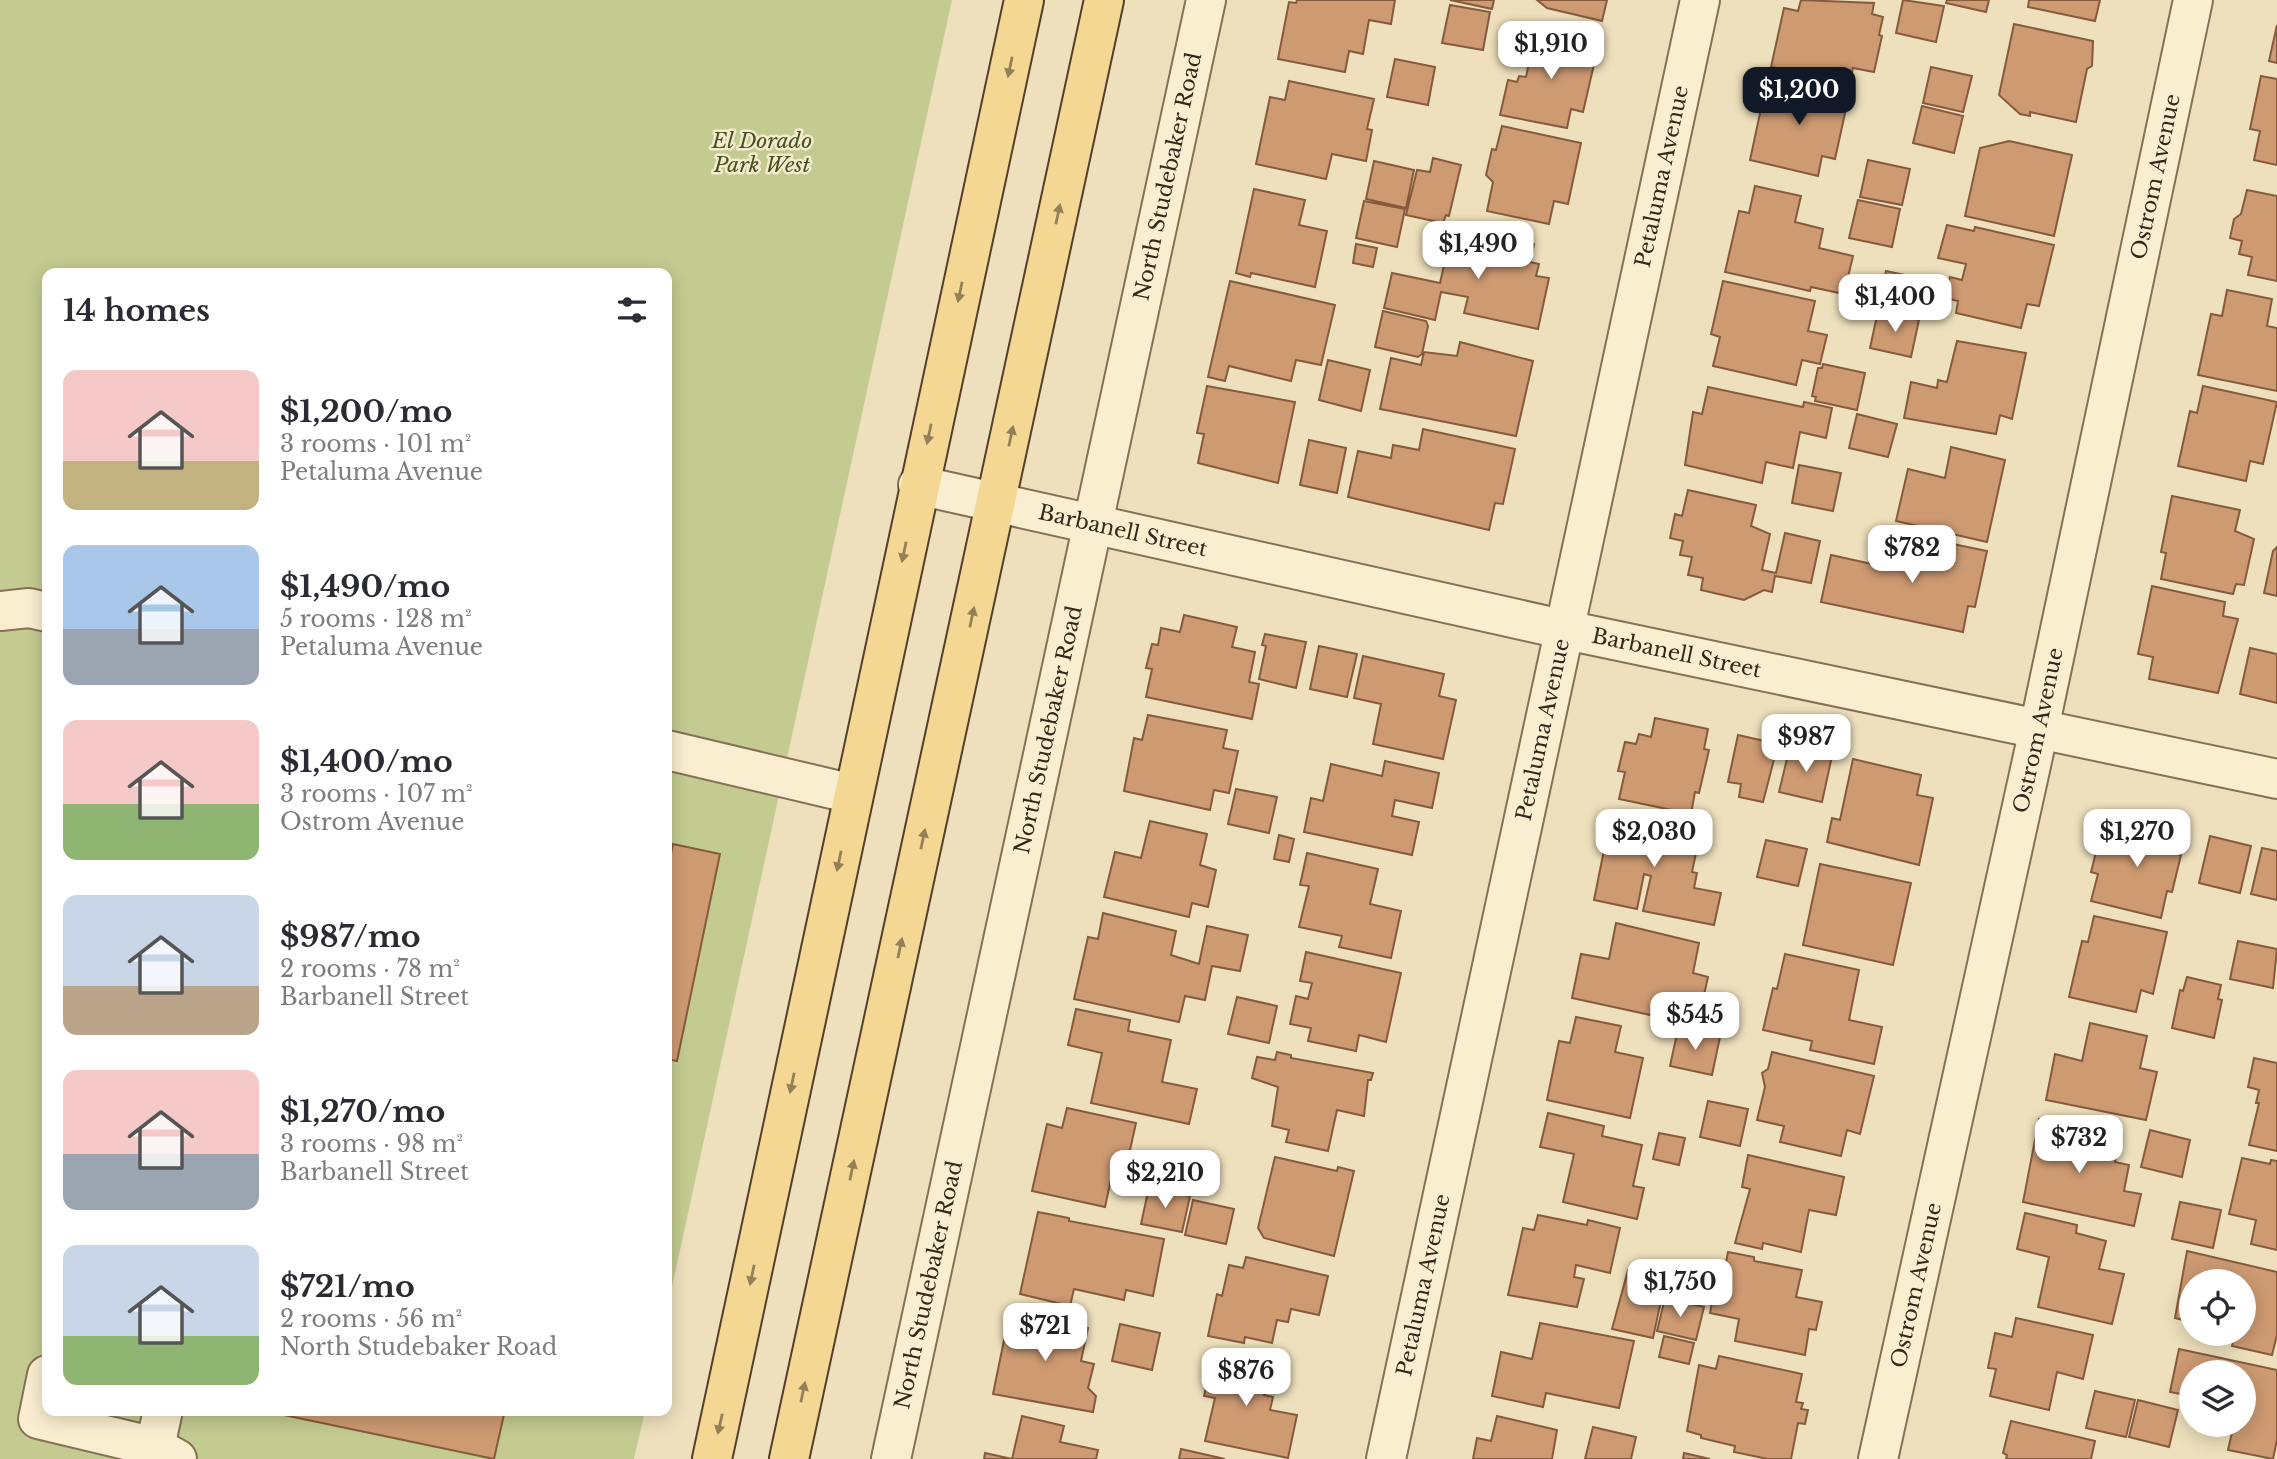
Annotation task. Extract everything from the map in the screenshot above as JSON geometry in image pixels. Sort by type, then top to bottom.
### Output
[{"type":"main road","points":[[712,1459],[918,485],[1024,0]]},
{"type":"main road","points":[[789,1459],[1104,0]]},
{"type":"street","name":"North Studebaker Road","points":[[891,1459],[1206,0]]},
{"type":"street","name":"Petaluma Avenue","points":[[1386,1459],[1700,0]]},
{"type":"street","name":"Ostrom Avenue","points":[[1878,1459],[2039,729],[2193,0]]},
{"type":"street","name":"Barbanell Street","points":[[918,485],[1566,629],[2277,779]]},
{"type":"street","points":[[0,611],[29,608],[42,611]]},
{"type":"street","points":[[672,751],[853,794]]},
{"type":"street","points":[[42,1399],[38,1419],[165,1439]]},
{"type":"green space","name":"El Dorado Park West","points":[[0,0],[952,0],[672,1287],[672,268],[42,268],[42,1416],[644,1416],[634,1459],[0,1459]]},
{"type":"building","points":[[1297,0],[1395,0],[1391,24],[1369,20],[1363,54],[1349,51],[1345,72],[1278,59],[1289,2],[1296,3]]},
{"type":"building","points":[[1450,0],[1494,0],[1492,9]]},
{"type":"building","points":[[1537,0],[1607,0],[1602,21],[1547,8]]},
{"type":"building","points":[[1801,0],[1874,3],[1872,14],[1883,17],[1874,72],[1853,68],[1849,83],[1771,67],[1784,8],[1798,11]]},
{"type":"building","points":[[1903,0],[1944,6],[1936,42],[1896,33]]},
{"type":"building","points":[[1947,0],[1989,0],[1986,12],[1946,3]]},
{"type":"building","points":[[2029,0],[2100,0],[2095,21],[2028,7]]},
{"type":"building","points":[[1450,5],[1490,12],[1483,50],[1442,43]]},
{"type":"building","points":[[2014,24],[2093,41],[2092,66],[2087,69],[2076,122],[2030,112],[2030,116],[2020,114],[1999,95]]},
{"type":"building","points":[[2277,25],[2277,63],[2269,61]]},
{"type":"building","points":[[1528,33],[1598,47],[1583,112],[1571,109],[1567,128],[1500,115],[1508,80],[1517,82],[1519,76],[1526,77],[1529,63],[1522,61]]},
{"type":"building","points":[[1395,59],[1435,67],[1428,105],[1387,97]]},
{"type":"building","points":[[1931,67],[1972,76],[1963,112],[1923,103]]},
{"type":"building","points":[[2261,76],[2277,79],[2277,165],[2254,160],[2260,131],[2250,129]]},
{"type":"building","points":[[1774,78],[1849,95],[1835,159],[1822,156],[1818,176],[1750,160],[1762,104],[1768,105]]},
{"type":"building","points":[[1289,81],[1374,99],[1367,129],[1372,130],[1366,161],[1332,154],[1326,179],[1256,164],[1270,97],[1285,100]]},
{"type":"building","points":[[1922,106],[1963,116],[1954,153],[1913,143]]},
{"type":"building","points":[[1502,126],[1581,143],[1568,204],[1554,201],[1549,224],[1487,211],[1493,182],[1486,175],[1492,149],[1496,150]]},
{"type":"building","points":[[2009,141],[2072,155],[2054,236],[1965,216],[1980,148]]},
{"type":"building","points":[[1433,158],[1461,165],[1449,216],[1446,215],[1443,223],[1406,215],[1417,170],[1430,172]]},
{"type":"building","points":[[1868,160],[1910,169],[1902,205],[1860,197]]},
{"type":"building","points":[[1374,161],[1414,170],[1406,208],[1366,199]]},
{"type":"building","points":[[1755,186],[1801,196],[1795,222],[1823,229],[1819,248],[1853,256],[1844,294],[1811,287],[1810,291],[1725,272],[1739,211],[1749,213]]},
{"type":"building","points":[[1254,189],[1305,200],[1299,225],[1327,231],[1315,287],[1251,273],[1250,277],[1236,273]]},
{"type":"building","points":[[2247,190],[2277,196],[2277,281],[2248,275],[2252,257],[2239,254],[2242,241],[2230,238],[2234,219],[2241,214]]},
{"type":"building","points":[[1858,200],[1900,209],[1892,247],[1849,238]]},
{"type":"building","points":[[1364,201],[1405,209],[1397,247],[1356,238]]},
{"type":"building","points":[[1453,225],[1485,233],[1486,228],[1500,230],[1499,236],[1534,244],[1530,262],[1539,264],[1536,276],[1549,278],[1538,329],[1464,313],[1468,297],[1441,292],[1435,320],[1384,308],[1392,273],[1440,283]]},
{"type":"building","points":[[1947,225],[1974,231],[1975,227],[2054,245],[2039,306],[2027,304],[2021,328],[1956,313],[1958,301],[1945,298],[1950,277],[1962,280],[1966,264],[1938,258]]},
{"type":"building","points":[[1356,244],[1377,248],[1373,267],[1353,263]]},
{"type":"building","points":[[1886,271],[1928,280],[1921,317],[1878,307]]},
{"type":"building","points":[[1230,281],[1335,305],[1321,365],[1296,360],[1291,381],[1229,366],[1225,381],[1208,377]]},
{"type":"building","points":[[1723,281],[1815,301],[1808,331],[1827,335],[1820,364],[1802,360],[1796,385],[1713,366],[1720,337],[1711,334]]},
{"type":"building","points":[[2227,290],[2272,299],[2267,326],[2277,328],[2277,391],[2198,375],[2211,314],[2222,316]]},
{"type":"building","points":[[1383,311],[1426,321],[1428,326],[1422,354],[1418,357],[1375,347]]},
{"type":"building","points":[[1878,311],[1919,320],[1911,357],[1870,348]]},
{"type":"building","points":[[1957,341],[2026,353],[2012,419],[2000,415],[1996,434],[1904,418],[1911,382],[1937,388],[1938,380],[1947,382]]},
{"type":"building","points":[[1460,342],[1533,361],[1516,436],[1380,409],[1391,358],[1421,365],[1424,352],[1457,356]]},
{"type":"building","points":[[1328,360],[1370,370],[1361,411],[1319,400]]},
{"type":"building","points":[[1823,364],[1865,373],[1857,410],[1815,401],[1816,397],[1812,396],[1818,368],[1822,368]]},
{"type":"building","points":[[1207,386],[1295,402],[1278,483],[1198,463],[1204,434],[1197,433]]},
{"type":"building","points":[[2203,386],[2277,402],[2263,464],[2250,461],[2246,481],[2178,466],[2190,411],[2197,413]]},
{"type":"building","points":[[1708,387],[1803,407],[1804,402],[1832,408],[1826,438],[1800,432],[1793,468],[1766,462],[1762,483],[1685,465],[1693,412],[1702,414]]},
{"type":"building","points":[[1857,414],[1897,424],[1888,457],[1849,448]]},
{"type":"building","points":[[1423,429],[1515,449],[1503,504],[1495,503],[1489,530],[1348,497],[1358,451],[1391,458],[1393,445],[1419,450]]},
{"type":"building","points":[[1309,440],[1346,448],[1337,493],[1300,485]]},
{"type":"building","points":[[1951,447],[2005,460],[1987,542],[1896,521],[1908,469],[1945,478]]},
{"type":"building","points":[[1799,465],[1841,473],[1833,511],[1792,503]]},
{"type":"building","points":[[1688,490],[1756,505],[1751,526],[1770,534],[1762,570],[1776,573],[1785,533],[1820,541],[1811,583],[1775,576],[1772,592],[1764,590],[1744,600],[1701,590],[1703,578],[1688,575],[1692,557],[1680,555],[1683,541],[1670,538],[1675,514],[1682,516]]},
{"type":"building","points":[[2172,496],[2240,510],[2235,531],[2254,539],[2244,585],[2236,584],[2233,594],[2161,579],[2166,553],[2161,552]]},
{"type":"building","points":[[1919,537],[1987,551],[1975,607],[1968,606],[1963,632],[1821,602],[1831,555],[1899,570],[1902,555],[1915,558]]},
{"type":"building","points":[[2277,547],[2277,596],[2264,593],[2273,551]]},
{"type":"building","points":[[2152,586],[2225,602],[2223,616],[2238,619],[2218,693],[2149,679],[2153,657],[2138,654]]},
{"type":"building","points":[[1184,615],[1237,627],[1232,647],[1255,652],[1249,682],[1259,684],[1252,719],[1146,697],[1152,669],[1146,668],[1152,644],[1158,645],[1161,628],[1180,632]]},
{"type":"building","points":[[1265,634],[1306,642],[1296,688],[1259,679],[1266,646],[1262,645]]},
{"type":"building","points":[[1319,646],[1357,654],[1347,697],[1310,689]]},
{"type":"building","points":[[2250,648],[2277,654],[2277,703],[2240,694]]},
{"type":"building","points":[[1363,656],[1444,674],[1439,696],[1456,700],[1443,759],[1373,744],[1381,704],[1354,698]]},
{"type":"building","points":[[1148,715],[1227,730],[1223,748],[1238,751],[1229,793],[1214,790],[1210,810],[1124,791],[1134,738],[1142,740]]},
{"type":"building","points":[[1655,718],[1708,729],[1704,749],[1709,750],[1699,793],[1695,792],[1691,814],[1619,799],[1625,772],[1618,771],[1625,742],[1636,744],[1639,734],[1651,737]]},
{"type":"building","points":[[1738,735],[1778,744],[1763,802],[1739,797],[1741,784],[1728,782]]},
{"type":"building","points":[[1790,746],[1832,756],[1822,802],[1779,792]]},
{"type":"building","points":[[1853,759],[1921,775],[1917,795],[1933,798],[1919,865],[1827,842],[1832,818],[1840,820]]},
{"type":"building","points":[[1385,761],[1439,773],[1432,808],[1395,800],[1392,816],[1419,822],[1412,855],[1304,832],[1311,798],[1323,801],[1331,764],[1382,776]]},
{"type":"building","points":[[1236,789],[1277,797],[1269,833],[1228,824]]},
{"type":"building","points":[[1612,810],[1701,829],[1692,872],[1697,873],[1694,888],[1721,893],[1714,925],[1643,911],[1651,876],[1644,874],[1637,909],[1594,900]]},
{"type":"building","points":[[2128,819],[2180,832],[2175,854],[2181,855],[2172,892],[2167,891],[2161,918],[2091,901],[2098,874],[2091,872],[2097,848],[2102,849],[2106,832],[2124,837]]},
{"type":"building","points":[[1150,821],[1207,834],[1200,865],[1216,870],[1208,907],[1192,903],[1189,917],[1104,897],[1115,852],[1141,858]]},
{"type":"building","points":[[1279,835],[1294,839],[1289,862],[1274,859]]},
{"type":"building","points":[[2210,836],[2251,846],[2240,893],[2199,883]]},
{"type":"building","points":[[1766,840],[1807,849],[1798,886],[1757,877]]},
{"type":"building","points":[[673,844],[720,854],[677,1061],[672,1060]]},
{"type":"building","points":[[2262,848],[2277,851],[2277,900],[2251,894]]},
{"type":"building","points":[[1307,853],[1378,869],[1370,904],[1401,911],[1391,958],[1339,947],[1342,936],[1299,927],[1309,886],[1300,885]]},
{"type":"building","points":[[1820,864],[1911,883],[1893,965],[1803,945]]},
{"type":"building","points":[[1103,913],[1176,931],[1171,955],[1199,964],[1207,926],[1248,935],[1240,971],[1212,966],[1205,1000],[1185,996],[1179,1022],[1074,999],[1088,937],[1098,939]]},
{"type":"building","points":[[2094,916],[2167,932],[2153,994],[2141,990],[2136,1012],[2069,997],[2082,941],[2088,942]]},
{"type":"building","points":[[1616,923],[1699,943],[1693,973],[1708,977],[1700,1013],[1658,1004],[1655,1016],[1572,998],[1581,954],[1609,959]]},
{"type":"building","points":[[2238,941],[2277,949],[2273,988],[2230,979]]},
{"type":"building","points":[[1306,952],[1401,973],[1386,1042],[1359,1035],[1356,1051],[1308,1041],[1311,1028],[1290,1024],[1296,996],[1308,999],[1312,983],[1300,981]]},
{"type":"building","points":[[1785,954],[1859,970],[1849,1020],[1882,1027],[1874,1064],[1810,1050],[1812,1041],[1763,1030]]},
{"type":"building","points":[[2187,977],[2221,985],[2218,999],[2222,1000],[2214,1038],[2172,1028],[2180,990],[2183,991]]},
{"type":"building","points":[[1237,997],[1277,1006],[1269,1043],[1228,1034]]},
{"type":"building","points":[[1076,1009],[1130,1020],[1128,1031],[1171,1040],[1162,1082],[1197,1089],[1189,1124],[1091,1103],[1102,1053],[1068,1045]]},
{"type":"building","points":[[1576,1017],[1621,1026],[1615,1052],[1643,1058],[1630,1118],[1547,1100],[1559,1041],[1570,1043]]},
{"type":"building","points":[[2090,1023],[2147,1036],[2140,1068],[2157,1072],[2146,1120],[2046,1100],[2055,1054],[2082,1061]]},
{"type":"building","points":[[1678,1029],[1720,1037],[1712,1075],[1670,1066]]},
{"type":"building","points":[[1277,1052],[1291,1055],[1291,1058],[1373,1073],[1371,1080],[1368,1080],[1364,1116],[1337,1110],[1328,1151],[1286,1142],[1289,1130],[1272,1126],[1278,1087],[1252,1078],[1257,1057],[1275,1060]]},
{"type":"building","points":[[1772,1052],[1874,1076],[1860,1134],[1847,1130],[1841,1156],[1780,1142],[1784,1126],[1757,1120],[1765,1087],[1762,1073],[1768,1069]]},
{"type":"building","points":[[2254,1058],[2277,1063],[2277,1151],[2249,1145],[2259,1103],[2256,1103],[2259,1090],[2248,1087]]},
{"type":"building","points":[[1708,1101],[1748,1109],[1740,1146],[1700,1137]]},
{"type":"building","points":[[1067,1108],[1136,1123],[1128,1159],[1116,1156],[1105,1207],[1032,1191],[1047,1124],[1062,1128]]},
{"type":"building","points":[[1548,1113],[1604,1126],[1602,1136],[1642,1145],[1633,1186],[1644,1188],[1637,1219],[1563,1202],[1574,1154],[1540,1147]]},
{"type":"building","points":[[2039,1119],[2097,1131],[2117,1151],[2115,1162],[2129,1165],[2124,1191],[2141,1194],[2134,1226],[2023,1202]]},
{"type":"building","points":[[2150,1130],[2190,1140],[2182,1177],[2141,1167]]},
{"type":"building","points":[[1659,1133],[1685,1138],[1679,1165],[1653,1159]]},
{"type":"building","points":[[1748,1155],[1844,1177],[1836,1215],[1809,1210],[1801,1252],[1763,1243],[1762,1249],[1735,1243],[1750,1189],[1742,1187]]},
{"type":"building","points":[[1275,1157],[1337,1171],[1338,1167],[1354,1171],[1334,1256],[1264,1238],[1258,1228]]},
{"type":"building","points":[[2242,1158],[2270,1164],[2271,1160],[2277,1161],[2277,1250],[2251,1244],[2256,1220],[2229,1214]]},
{"type":"building","points":[[1149,1187],[1190,1196],[1182,1232],[1141,1224]]},
{"type":"building","points":[[1193,1200],[1234,1209],[1226,1244],[1185,1235]]},
{"type":"building","points":[[2180,1202],[2221,1210],[2213,1248],[2172,1239]]},
{"type":"building","points":[[1038,1212],[1069,1218],[1069,1221],[1164,1239],[1153,1296],[1126,1290],[1124,1300],[1074,1289],[1070,1306],[1020,1294]]},
{"type":"building","points":[[2025,1213],[2077,1225],[2076,1233],[2106,1241],[2099,1269],[2124,1274],[2112,1324],[2038,1307],[2049,1257],[2017,1249]]},
{"type":"building","points":[[1538,1215],[1587,1225],[1588,1220],[1620,1228],[1610,1273],[1576,1265],[1574,1277],[1584,1279],[1577,1307],[1508,1295],[1523,1228],[1534,1230]]},
{"type":"building","points":[[2187,1251],[2277,1272],[2277,1335],[2272,1355],[2232,1346],[2256,1346],[2256,1269],[2184,1269]]},
{"type":"building","points":[[1728,1252],[1754,1257],[1754,1261],[1802,1270],[1796,1297],[1822,1302],[1816,1330],[1809,1329],[1805,1355],[1735,1341],[1739,1319],[1710,1313],[1718,1271],[1724,1273]]},
{"type":"building","points":[[1246,1257],[1328,1276],[1319,1315],[1291,1309],[1288,1322],[1277,1320],[1272,1343],[1245,1337],[1244,1343],[1208,1336],[1217,1294],[1222,1296],[1229,1265],[1243,1268]]},
{"type":"building","points":[[1628,1270],[1657,1276],[1653,1294],[1662,1296],[1653,1338],[1612,1329]]},
{"type":"building","points":[[2179,1296],[2179,1319],[2175,1318]]},
{"type":"building","points":[[1665,1298],[1704,1307],[1696,1340],[1657,1331]]},
{"type":"building","points":[[1010,1311],[1088,1328],[1081,1361],[1094,1364],[1088,1388],[1096,1396],[1093,1412],[993,1394]]},
{"type":"building","points":[[2016,1318],[2093,1335],[2083,1379],[2057,1372],[2049,1410],[1990,1396],[1996,1369],[1988,1368],[1995,1333],[2012,1337]]},
{"type":"building","points":[[1540,1323],[1634,1341],[1619,1408],[1546,1393],[1543,1407],[1492,1396],[1501,1352],[1532,1359]]},
{"type":"building","points":[[1120,1324],[1160,1333],[1152,1370],[1112,1361]]},
{"type":"building","points":[[1664,1336],[1694,1343],[1689,1364],[1659,1357]]},
{"type":"building","points":[[2179,1349],[2230,1360],[2179,1360],[2179,1394],[2170,1392]]},
{"type":"building","points":[[1214,1352],[1270,1364],[1264,1395],[1273,1397],[1270,1410],[1297,1415],[1288,1458],[1205,1441],[1215,1398],[1204,1396]]},
{"type":"building","points":[[1719,1356],[1802,1374],[1796,1402],[1803,1403],[1801,1409],[1808,1410],[1805,1424],[1798,1423],[1791,1459],[1768,1459],[1734,1452],[1735,1446],[1701,1438],[1701,1435],[1687,1431],[1699,1365],[1716,1369]]},
{"type":"building","points":[[2256,1366],[2277,1370],[2277,1440],[2273,1459],[2228,1450],[2231,1437],[2256,1437]]},
{"type":"building","points":[[2095,1391],[2135,1400],[2126,1437],[2086,1428]]},
{"type":"building","points":[[2138,1400],[2178,1410],[2169,1447],[2129,1437]]},
{"type":"building","points":[[289,1416],[504,1416],[494,1459]]},
{"type":"building","points":[[1022,1416],[1064,1426],[1060,1442],[1098,1450],[1096,1459],[1012,1459]]},
{"type":"building","points":[[1497,1416],[1557,1430],[1552,1459],[1473,1459],[1477,1438],[1491,1441]]},
{"type":"building","points":[[2011,1421],[2095,1441],[2091,1459],[2006,1459],[2007,1455],[2003,1453]]},
{"type":"building","points":[[1593,1427],[1636,1437],[1631,1459],[1585,1459]]},
{"type":"building","points":[[1181,1449],[1225,1459],[1179,1459]]},
{"type":"building","points":[[985,1453],[1012,1459],[984,1459]]},
{"type":"building","points":[[1684,1453],[1710,1459],[1683,1459]]}]
